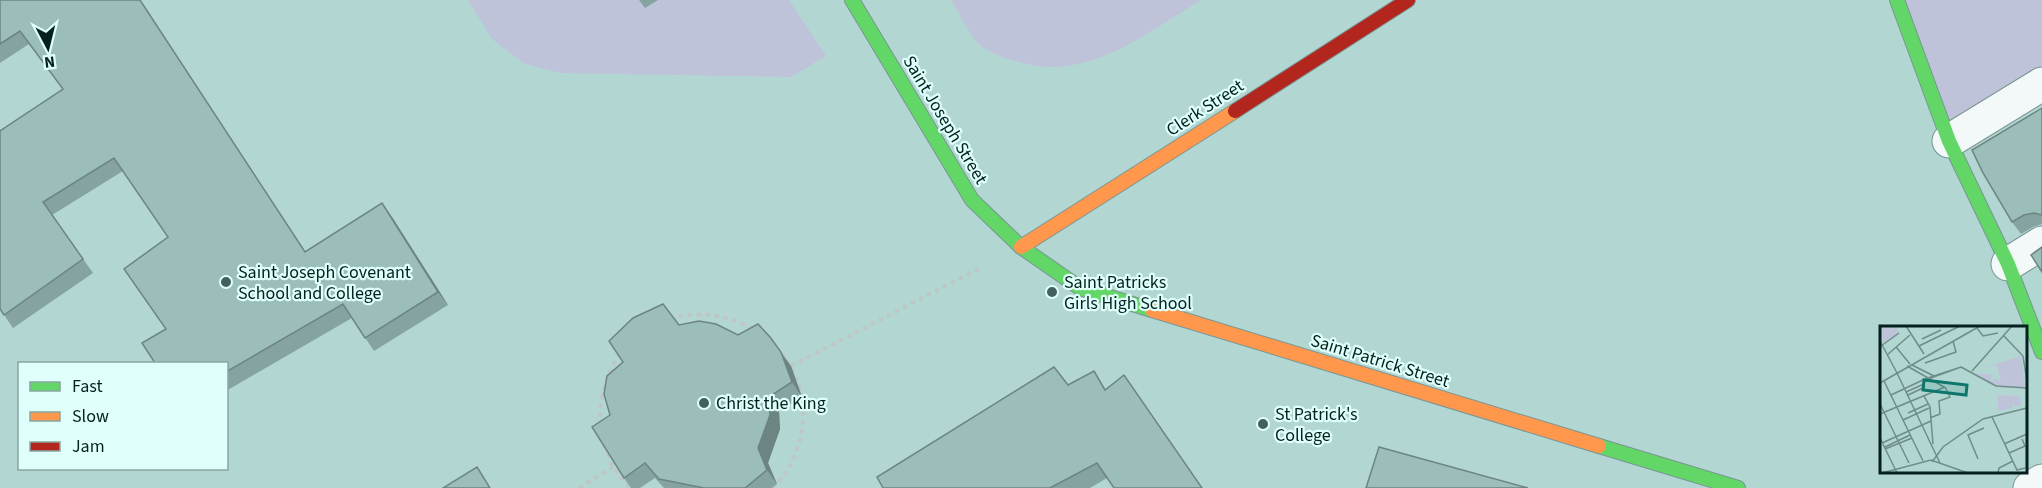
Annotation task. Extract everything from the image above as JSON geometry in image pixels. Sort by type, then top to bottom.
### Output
[{"type":"street","name":"Saint Joseph Street","points":[[852,0],[972,200],[1021,247]]},
{"type":"street","name":"Clerk Street","points":[[1021,247],[1407,0]]},
{"type":"street","points":[[1897,0],[1949,141],[2008,264],[2042,352]]},
{"type":"street","points":[[1949,141],[2042,84]]},
{"type":"street","points":[[2008,264],[2042,243]]},
{"type":"street","name":"Saint Patrick Street","points":[[1021,247],[1080,288],[1738,488]]},
{"type":"street","points":[[1665,466],[1681,485]]},
{"type":"street","points":[[2030,488],[2042,481]]},
{"type":"path","points":[[791,366],[1021,247]]},
{"type":"path","points":[[663,323],[673,318],[707,314],[739,321],[758,333]]},
{"type":"path","points":[[601,432],[599,412],[605,382],[619,355],[627,347]]},
{"type":"path","points":[[772,488],[794,458],[803,428],[802,397],[791,366],[780,351]]},
{"type":"path","points":[[602,441],[614,470],[630,488]]},
{"type":"path","points":[[579,488],[616,465]]},
{"type":"shaded area","points":[[468,0],[789,0],[826,56],[791,77],[560,73],[525,64],[492,39]]},
{"type":"shaded area","points":[[951,0],[1201,0],[1113,52],[1090,61],[1066,66],[1041,66],[1015,61],[990,52],[971,34]]},
{"type":"shaded area","points":[[1897,0],[2042,0],[2042,84],[1949,141]]},
{"type":"building","points":[[0,0],[140,0],[305,252],[382,203],[438,292],[365,338],[343,304],[228,371],[228,362],[154,362],[142,343],[166,329],[124,269],[168,237],[114,158],[43,202],[83,259],[4,315],[0,309],[0,131],[63,89],[20,31],[0,44]]},
{"type":"building","points":[[2042,108],[2042,215],[2034,213],[2024,215],[2012,222],[1972,150]]},
{"type":"building","points":[[2042,247],[2042,272],[2031,255]]},
{"type":"building","name":"Christ the King","points":[[663,304],[679,325],[699,321],[716,324],[738,335],[758,324],[781,352],[792,382],[769,397],[770,415],[758,448],[767,470],[745,488],[704,488],[659,479],[645,463],[624,478],[592,427],[610,415],[604,394],[607,376],[623,362],[609,341],[633,318]]},
{"type":"building","points":[[1054,367],[1068,385],[1094,371],[1105,390],[1124,375],[1202,488],[1114,488],[1097,463],[1050,488],[883,488],[877,477]]},
{"type":"building","points":[[1379,447],[1528,488],[1366,488]]},
{"type":"building","points":[[477,467],[490,488],[443,488]]},
{"type":"traffic: fast","points":[[852,0],[972,200],[1021,247],[1080,288],[1152,310]]},
{"type":"traffic: fast","points":[[1897,0],[1949,141],[2008,264],[2042,352]]},
{"type":"traffic: fast","points":[[1599,446],[1738,488]]},
{"type":"traffic: slow","points":[[1021,247],[1235,111]]},
{"type":"traffic: slow","points":[[1152,310],[1599,446]]},
{"type":"traffic: jam","points":[[1235,111],[1408,0]]},
{"type":"place","name":"Saint Joseph Covenant School and College","points":[[226,282]]},
{"type":"place","name":"Saint Patricks Girls High School","points":[[1052,292]]},
{"type":"place","name":"Christ the King","points":[[704,403]]},
{"type":"place","name":"St Patrick's College","points":[[1263,424]]}]
